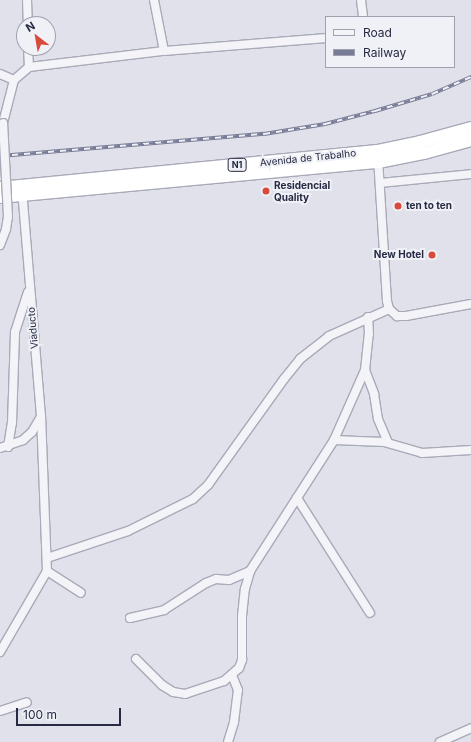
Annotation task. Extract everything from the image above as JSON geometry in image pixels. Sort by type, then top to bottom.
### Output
[{"type":"highway","name":"Avenida de Trabalho","points":[[378,156],[420,142],[471,128]]},
{"type":"highway","name":"Avenida de Trabalho","points":[[0,188],[22,190],[378,156],[424,153],[471,140]]},
{"type":"highway","name":"Avenida de Trabalho","points":[[0,197],[22,190]]},
{"type":"street","points":[[27,0],[28,16]]},
{"type":"street","points":[[154,0],[164,51]]},
{"type":"street","points":[[361,0],[363,16]]},
{"type":"street","points":[[0,245],[6,229],[8,217],[3,122],[14,80],[29,67],[164,51],[325,38]]},
{"type":"street","points":[[28,56],[29,67]]},
{"type":"street","points":[[0,74],[14,80]]},
{"type":"street","points":[[378,156],[387,301],[389,309],[397,316],[406,316],[471,304]]},
{"type":"street","points":[[380,183],[471,174]]},
{"type":"street","name":"Viaducto","points":[[22,190],[41,416],[47,571]]},
{"type":"street","points":[[4,447],[12,423],[15,332],[30,288]]},
{"type":"street","points":[[47,558],[128,531],[193,499],[208,485],[300,359],[329,336],[368,317],[389,309]]},
{"type":"street","points":[[136,659],[162,686],[173,692],[185,694],[224,681],[239,668],[242,660],[242,616],[245,589],[250,571],[334,440],[365,370],[370,334],[368,317]]},
{"type":"street","points":[[365,370],[374,394],[378,418],[388,442]]},
{"type":"street","points":[[4,447],[23,440],[38,425],[41,416]]},
{"type":"street","points":[[334,440],[388,442],[422,453],[471,450]]},
{"type":"street","points":[[297,498],[370,613]]},
{"type":"street","points":[[0,652],[47,571],[81,593]]},
{"type":"street","points":[[130,618],[164,610],[206,583],[216,579],[229,580],[250,571]]},
{"type":"street","points":[[228,742],[234,722],[238,690],[232,675]]},
{"type":"street","points":[[0,711],[27,702]]},
{"type":"street","points":[[440,742],[471,728]]},
{"type":"railway","points":[[0,156],[264,134],[325,124],[432,94],[471,77]]},
{"type":"place","name":"Residencial Quality","points":[[266,191]]},
{"type":"place","name":"ten to ten","points":[[398,206]]},
{"type":"place","name":"New Hotel","points":[[432,255]]}]
